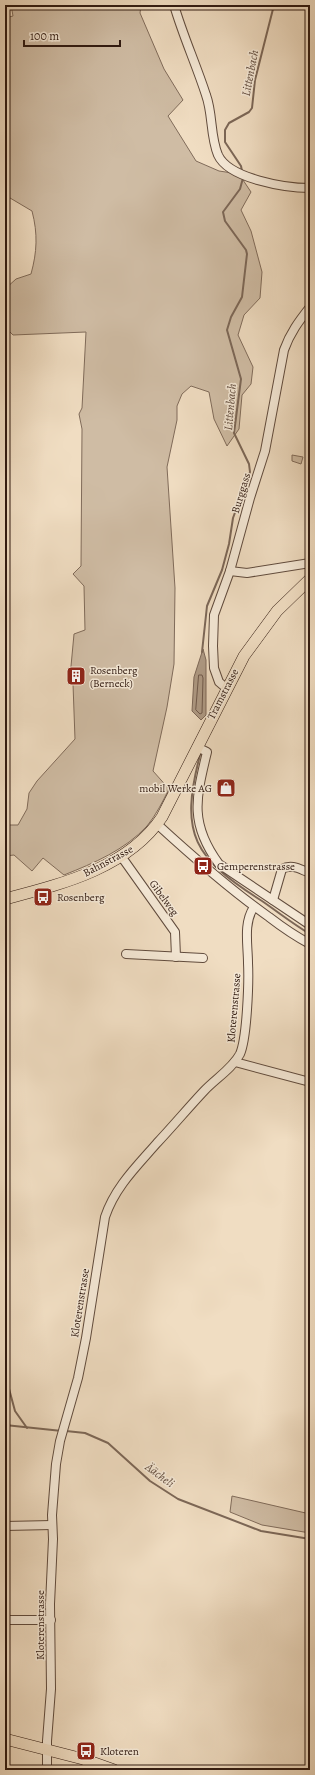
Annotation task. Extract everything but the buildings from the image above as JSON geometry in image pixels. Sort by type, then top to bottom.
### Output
[{"type":"main road","name":"Tramstrasse","points":[[158,824],[226,688],[244,656],[277,611],[310,579]]},
{"type":"main road","name":"Bahnstrasse","points":[[5,899],[66,881],[95,870],[121,856],[147,836],[158,824]]},
{"type":"main road","points":[[5,1739],[100,1763],[114,1770]]},
{"type":"street","points":[[174,5],[208,101],[214,143],[219,156],[226,166],[236,172],[276,184],[310,188]]},
{"type":"street","name":"Burggass","points":[[226,688],[219,682],[214,668],[213,630],[216,606],[230,571],[268,438],[284,350],[297,322],[310,307]]},
{"type":"street","points":[[230,571],[247,573],[310,563]]},
{"type":"street","points":[[5,682],[5,753]]},
{"type":"street","points":[[197,747],[207,752],[200,779],[196,809],[201,833],[209,850],[219,864],[310,925]]},
{"type":"street","points":[[158,824],[211,873],[253,908],[298,938],[310,944]]},
{"type":"street","name":"Gibelweg","points":[[121,856],[175,932],[176,957]]},
{"type":"street","points":[[273,900],[282,869],[286,867],[294,867],[310,873]]},
{"type":"street","name":"Kloterenstrasse","points":[[48,1770],[51,1706],[52,1525],[56,1464],[86,1338],[100,1239],[110,1202],[115,1193],[137,1166],[205,1090],[234,1062],[240,1053],[244,1038],[248,964],[248,925],[249,915],[253,908]]},
{"type":"street","points":[[126,954],[203,958]]},
{"type":"street","points":[[234,1062],[310,1082]]},
{"type":"street","points":[[5,1526],[52,1525]]},
{"type":"street","points":[[5,1620],[51,1620]]},
{"type":"shaded area","points":[[11,5],[141,5],[140,13],[164,69],[183,100],[168,116],[196,161],[219,171],[239,174],[251,192],[241,210],[251,231],[262,272],[260,298],[244,315],[238,335],[253,367],[251,384],[242,395],[239,429],[227,446],[214,419],[209,392],[191,386],[182,394],[177,406],[177,420],[167,467],[175,588],[174,664],[167,707],[153,771],[169,789],[147,826],[138,835],[108,855],[87,866],[64,875],[43,858],[32,871],[14,855],[5,856],[5,825],[18,825],[27,809],[29,793],[37,781],[75,739],[73,684],[70,677],[74,634],[85,630],[84,586],[73,574],[81,566],[82,429],[79,414],[82,408],[86,332],[13,335],[5,327],[5,289],[16,279],[31,274],[35,258],[36,243],[32,211],[5,195],[7,175],[5,165],[5,18],[13,16]]},
{"type":"shaded area","points":[[292,455],[303,457],[301,464],[292,461]]},
{"type":"shaded area","points":[[232,1496],[310,1514],[310,1533],[262,1525],[230,1512]]},
{"type":"water","points":[[203,649],[206,660],[206,715],[201,720],[192,711],[194,677]]},
{"type":"waterway","name":"Littenbach","points":[[242,171],[241,166],[225,142],[225,130],[229,123],[249,112],[252,108],[255,80],[274,5]]},
{"type":"waterway","name":"Littenbach","points":[[202,652],[207,606],[222,570],[229,544],[233,518],[250,472],[249,464],[234,433],[241,379],[227,330],[231,317],[242,297],[247,254],[246,250],[225,221],[223,212],[240,189],[243,178]]},
{"type":"waterway","name":"Littenbach","points":[[200,755],[194,782],[191,806],[192,825],[198,842],[207,857],[239,886],[310,934]]},
{"type":"waterway","points":[[5,1374],[15,1411],[27,1428]]},
{"type":"waterway","name":"Äächeli","points":[[5,1425],[62,1431]]},
{"type":"waterway","name":"Äächeli","points":[[66,1431],[85,1433],[108,1443],[150,1481],[178,1499],[261,1531],[310,1539]]},
{"type":"place","name":"Rosenberg (Berneck)","points":[[76,676]]},
{"type":"place","name":"mobil Werke AG","points":[[226,788]]},
{"type":"place","name":"Gemperenstrasse","points":[[203,866]]},
{"type":"place","name":"Rosenberg","points":[[43,897]]},
{"type":"place","name":"Kloteren","points":[[86,1751]]}]
